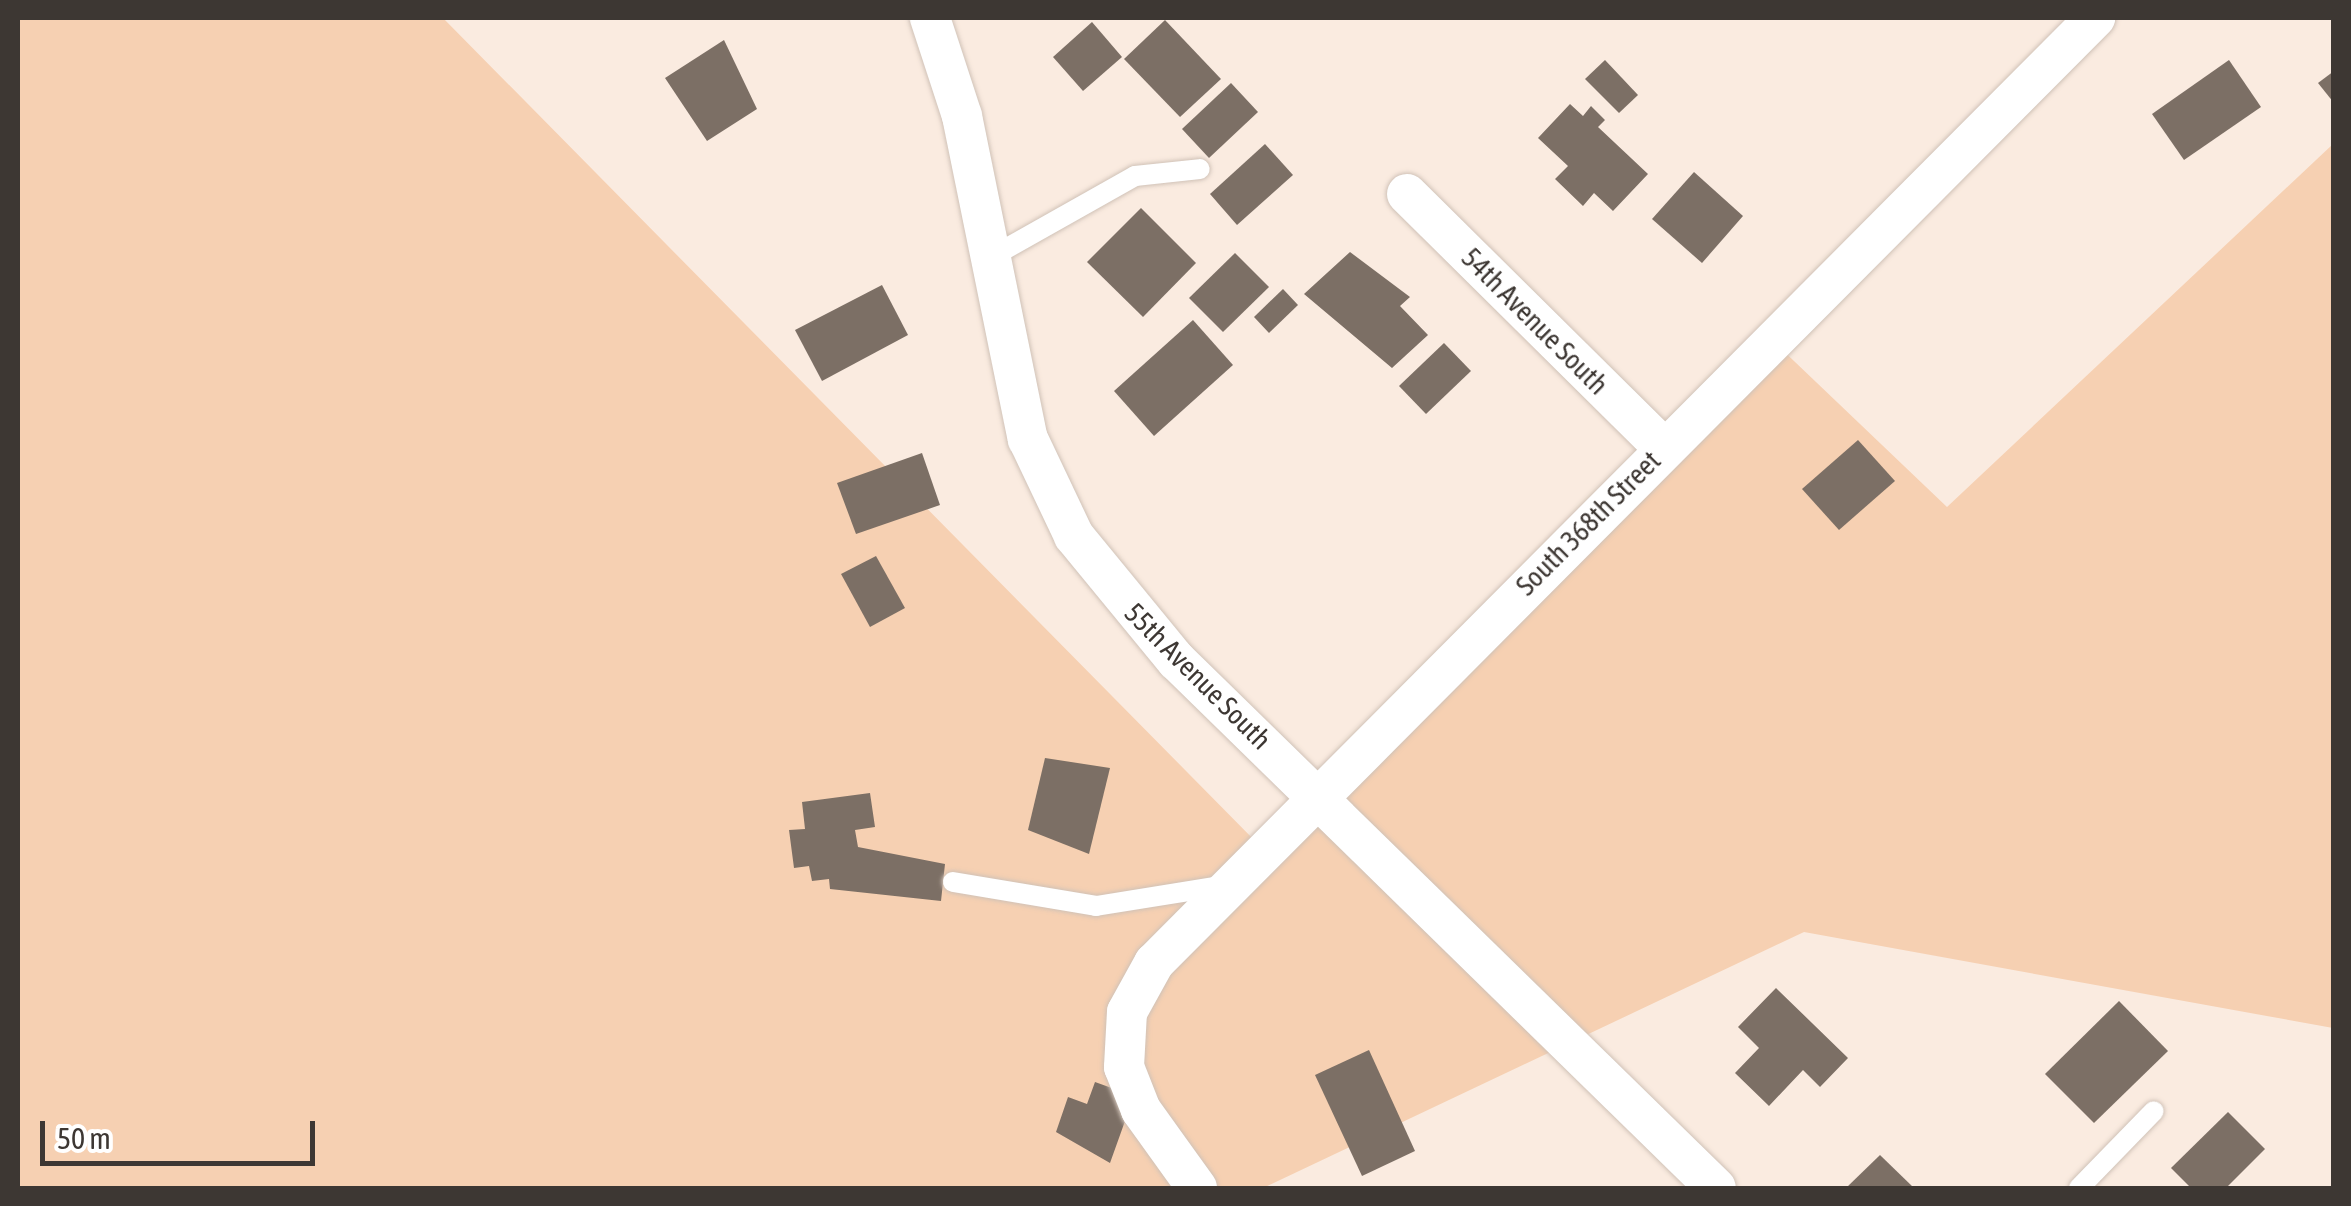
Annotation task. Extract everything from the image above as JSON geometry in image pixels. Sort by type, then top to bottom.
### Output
[{"type":"street","name":"55th Avenue South","points":[[930,18],[992,256],[1028,439],[1069,527],[1155,638],[1716,1188]]},
{"type":"street","name":"South 368th Street","points":[[1198,1188],[1142,1110],[1122,1053],[1127,1012],[1146,973],[1317,795],[2095,18]]},
{"type":"street","name":"54th Avenue South","points":[[1407,194],[1663,447]]},
{"type":"lane","points":[[992,256],[1135,176],[1200,170]]},
{"type":"lane","points":[[953,882],[1096,906],[1229,884]]},
{"type":"lane","points":[[2079,1188],[2154,1111]]},
{"type":"shaded area","points":[[18,18],[443,18],[1263,849],[1771,339],[1947,507],[2333,144],[2333,1028],[1804,932],[1263,1188],[18,1188]]},
{"type":"building","points":[[1165,20],[1221,79],[1180,117],[1124,59]]},
{"type":"building","points":[[1092,22],[1122,57],[1083,91],[1053,57]]},
{"type":"building","points":[[724,40],[757,109],[707,141],[665,78]]},
{"type":"building","points":[[1605,60],[1638,95],[1619,113],[1585,79]]},
{"type":"building","points":[[2229,60],[2261,107],[2184,160],[2152,114]]},
{"type":"building","points":[[2334,71],[2334,103],[2318,83]]},
{"type":"building","points":[[1231,83],[1258,112],[1209,158],[1182,129]]},
{"type":"building","points":[[1570,104],[1583,116],[1591,106],[1605,120],[1598,127],[1648,174],[1613,211],[1594,193],[1583,206],[1555,179],[1568,166],[1538,138]]},
{"type":"building","points":[[1265,144],[1293,175],[1237,225],[1210,194]]},
{"type":"building","points":[[1694,172],[1743,216],[1702,263],[1652,219]]},
{"type":"building","points":[[1141,208],[1196,263],[1143,317],[1087,262]]},
{"type":"building","points":[[1350,252],[1410,297],[1400,306],[1428,335],[1392,368],[1304,294]]},
{"type":"building","points":[[1235,253],[1269,287],[1223,332],[1189,298]]},
{"type":"building","points":[[882,285],[908,335],[822,381],[795,330]]},
{"type":"building","points":[[1283,289],[1298,305],[1269,333],[1254,317]]},
{"type":"building","points":[[1193,320],[1233,365],[1154,436],[1114,391]]},
{"type":"building","points":[[1444,343],[1471,371],[1426,414],[1399,386]]},
{"type":"building","points":[[1858,440],[1895,481],[1839,530],[1802,489]]},
{"type":"building","points":[[922,453],[940,505],[856,534],[837,483]]},
{"type":"building","points":[[876,556],[905,608],[870,627],[841,574]]},
{"type":"building","points":[[1045,758],[1110,768],[1089,854],[1028,830]]},
{"type":"building","points":[[870,793],[875,827],[855,830],[858,847],[945,864],[941,901],[830,889],[829,879],[812,881],[809,866],[794,868],[789,830],[805,829],[802,802]]},
{"type":"building","points":[[1776,988],[1848,1058],[1820,1087],[1803,1070],[1769,1106],[1735,1073],[1759,1048],[1738,1027]]},
{"type":"building","points":[[2119,1001],[2168,1051],[2094,1123],[2045,1074]]},
{"type":"building","points":[[1369,1050],[1415,1151],[1362,1176],[1315,1075]]},
{"type":"building","points":[[1095,1082],[1134,1096],[1110,1163],[1056,1132],[1068,1097],[1087,1104]]},
{"type":"building","points":[[2228,1112],[2265,1149],[2226,1188],[2191,1188],[2171,1168]]},
{"type":"building","points":[[1880,1155],[1914,1188],[1846,1188]]}]
